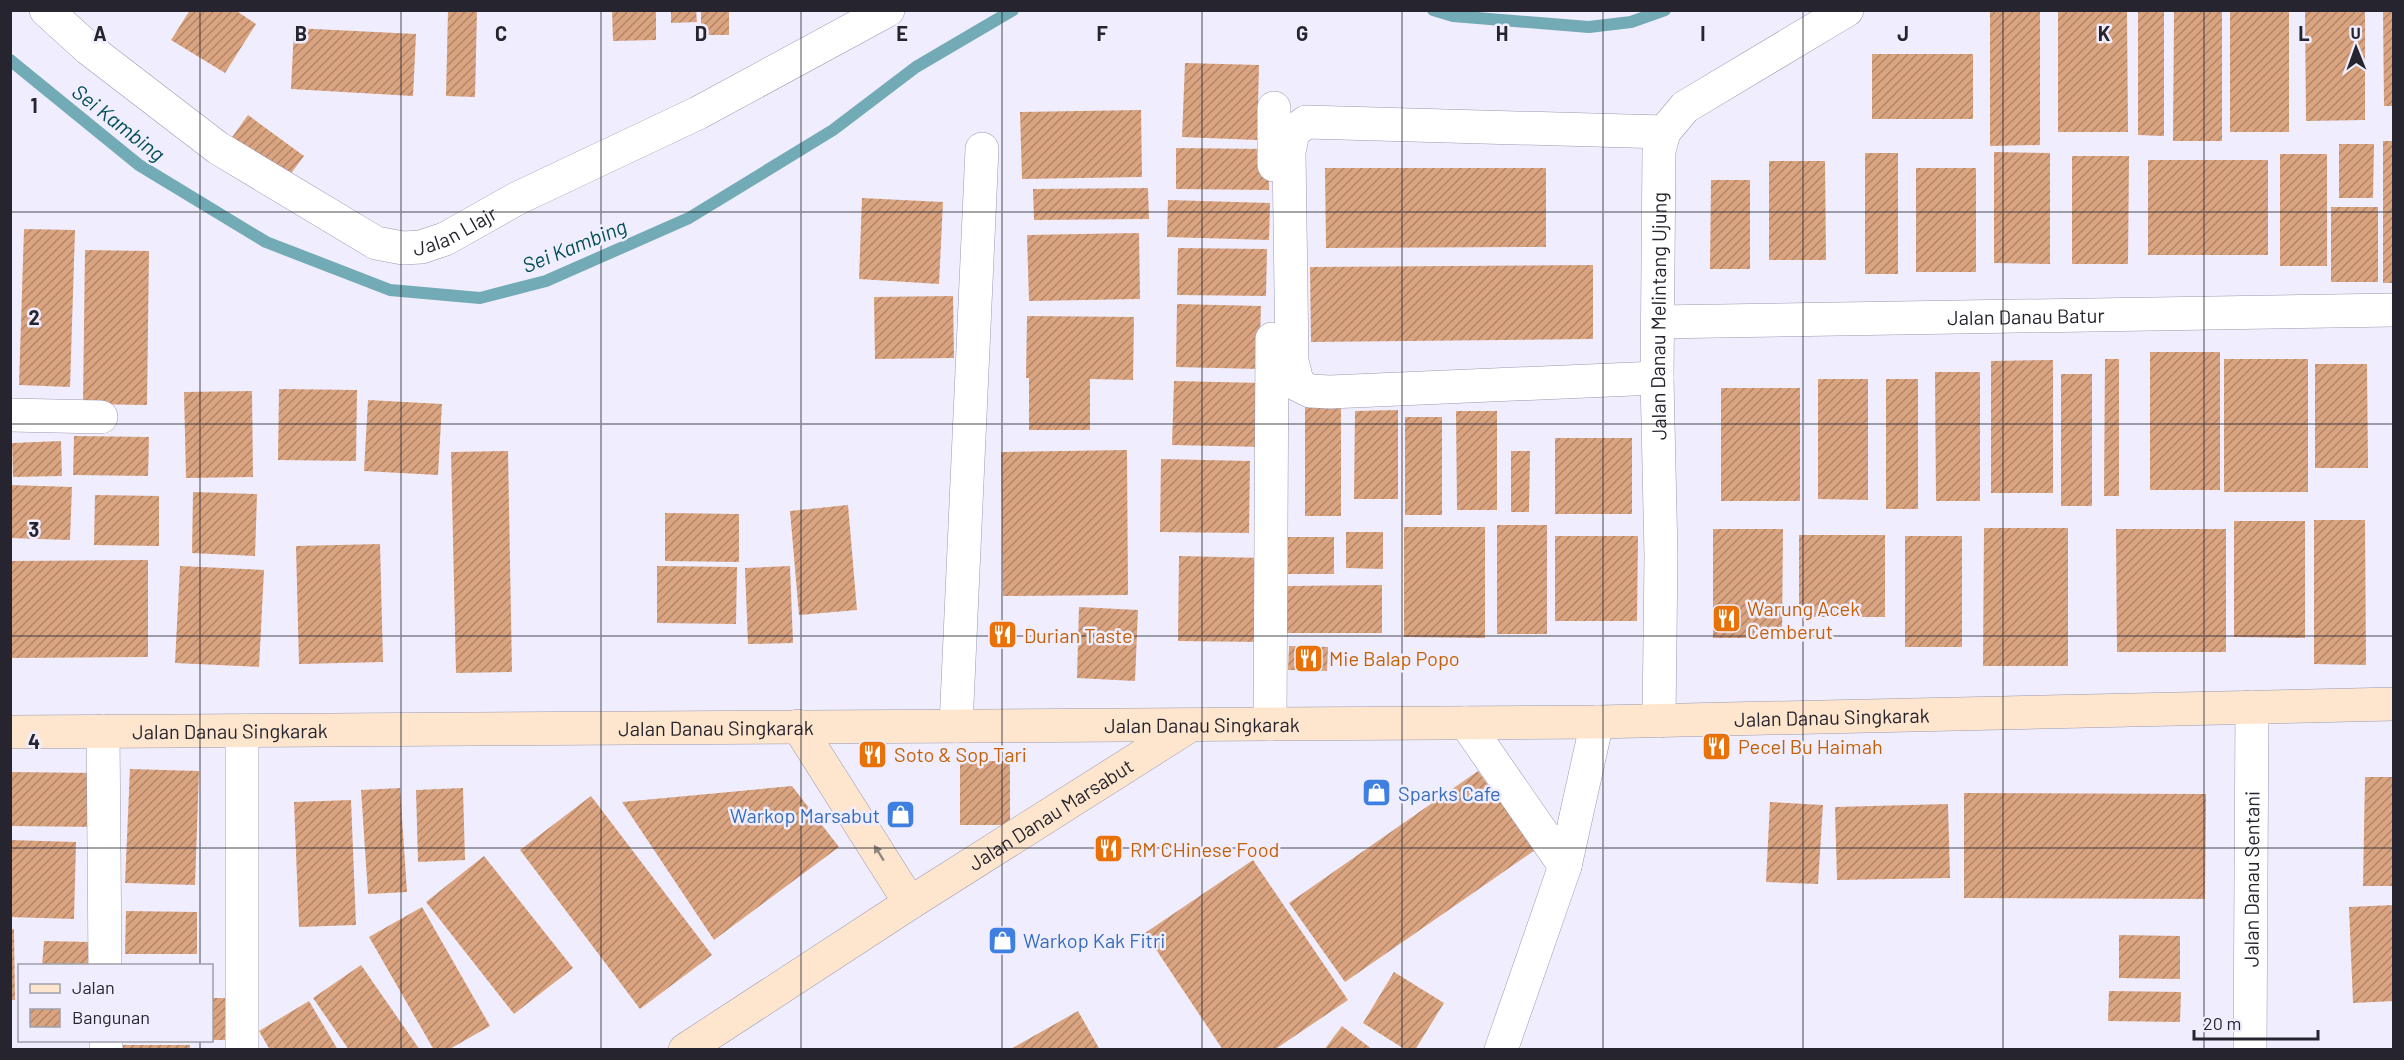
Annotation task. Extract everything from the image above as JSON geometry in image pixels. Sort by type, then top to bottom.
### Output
[{"type":"street","name":"Jalan Llajr","points":[[46,10],[89,49],[218,148],[376,243],[403,248],[421,247],[445,239],[518,198],[698,113],[888,10]]},
{"type":"street","points":[[1657,378],[1330,392],[1310,391],[1298,385],[1292,361],[1289,152],[1293,132],[1306,122],[1664,132],[1685,107],[1847,10]]},
{"type":"street","points":[[1270,724],[1274,108]]},
{"type":"street","name":"Jalan Danau Melintang Ujung","points":[[1659,721],[1661,555],[1657,378],[1659,151],[1664,132]]},
{"type":"street","points":[[956,726],[982,149]]},
{"type":"street","name":"Jalan Danau Batur","points":[[1658,322],[2394,310]]},
{"type":"street","points":[[10,415],[101,417]]},
{"type":"street","name":"Jalan Danau Singkarak","points":[[10,732],[1597,722],[2394,704]]},
{"type":"street","name":"Jalan Danau Sentani","points":[[2250,1050],[2252,707]]},
{"type":"street","points":[[1501,1050],[1565,866],[1597,722]]},
{"type":"street","points":[[1466,723],[1565,866]]},
{"type":"street","name":"Jalan Danau Marsabut","points":[[685,1050],[910,903],[1191,725]]},
{"type":"street","points":[[798,726],[910,903]]},
{"type":"street","points":[[104,731],[105,964]]},
{"type":"street","points":[[242,731],[242,1050]]},
{"type":"building","points":[[190,10],[235,10],[256,24],[225,73],[171,40]]},
{"type":"building","points":[[448,10],[477,10],[475,97],[446,96]]},
{"type":"building","points":[[612,10],[656,10],[656,40],[613,41]]},
{"type":"building","points":[[671,10],[696,10],[697,22],[671,23]]},
{"type":"building","points":[[701,10],[729,10],[729,35],[701,35]]},
{"type":"building","points":[[1990,10],[2040,10],[2040,145],[1990,146]]},
{"type":"building","points":[[2058,10],[2127,10],[2128,132],[2058,132]]},
{"type":"building","points":[[2138,10],[2164,10],[2164,136],[2138,135]]},
{"type":"building","points":[[2174,10],[2222,10],[2222,141],[2173,141]]},
{"type":"building","points":[[2230,10],[2289,10],[2289,132],[2230,132]]},
{"type":"building","points":[[2305,10],[2365,10],[2365,120],[2306,121]]},
{"type":"building","points":[[2383,10],[2394,10],[2394,106],[2384,106]]},
{"type":"building","points":[[294,28],[416,34],[413,96],[291,89]]},
{"type":"building","points":[[1872,54],[1973,54],[1973,119],[1872,119]]},
{"type":"building","points":[[1185,63],[1259,65],[1257,140],[1182,137]]},
{"type":"building","points":[[1141,110],[1142,177],[1022,179],[1020,112]]},
{"type":"building","points":[[248,115],[304,156],[286,180],[230,140]]},
{"type":"building","points":[[2383,141],[2394,141],[2394,283],[2383,283]]},
{"type":"building","points":[[2339,144],[2374,144],[2373,198],[2339,198]]},
{"type":"building","points":[[1176,148],[1269,149],[1269,190],[1176,189]]},
{"type":"building","points":[[1994,152],[2050,153],[2050,264],[1994,263]]},
{"type":"building","points":[[1865,153],[1898,153],[1898,274],[1865,274]]},
{"type":"building","points":[[2280,154],[2327,154],[2327,266],[2280,266]]},
{"type":"building","points":[[2072,156],[2129,156],[2128,264],[2072,264]]},
{"type":"building","points":[[2148,160],[2268,160],[2268,255],[2148,255]]},
{"type":"building","points":[[1769,161],[1825,161],[1826,260],[1769,260]]},
{"type":"building","points":[[1325,168],[1546,168],[1546,247],[1326,248]]},
{"type":"building","points":[[1916,168],[1976,168],[1976,272],[1916,272]]},
{"type":"building","points":[[1711,180],[1750,180],[1750,269],[1710,269]]},
{"type":"building","points":[[1148,188],[1149,219],[1034,220],[1033,189]]},
{"type":"building","points":[[862,198],[943,202],[939,284],[859,279]]},
{"type":"building","points":[[1168,200],[1270,203],[1269,240],[1167,237]]},
{"type":"building","points":[[2331,207],[2378,207],[2378,282],[2331,282]]},
{"type":"building","points":[[24,229],[75,230],[70,387],[19,385]]},
{"type":"building","points":[[1139,233],[1140,299],[1029,301],[1027,235]]},
{"type":"building","points":[[1178,248],[1267,249],[1266,296],[1177,295]]},
{"type":"building","points":[[85,250],[149,251],[147,405],[83,404]]},
{"type":"building","points":[[1593,265],[1593,339],[1311,342],[1310,267]]},
{"type":"building","points":[[953,296],[954,358],[875,359],[874,297]]},
{"type":"building","points":[[1177,304],[1261,306],[1259,369],[1176,367]]},
{"type":"building","points":[[1027,316],[1134,317],[1133,380],[1090,379],[1090,430],[1029,430],[1029,378],[1026,378]]},
{"type":"building","points":[[2150,352],[2220,352],[2220,490],[2150,490]]},
{"type":"building","points":[[2105,359],[2119,359],[2119,496],[2104,496]]},
{"type":"building","points":[[2224,359],[2308,359],[2308,492],[2224,492]]},
{"type":"building","points":[[2053,360],[2053,493],[1991,493],[1991,361]]},
{"type":"building","points":[[2315,364],[2367,364],[2368,468],[2315,468]]},
{"type":"building","points":[[1935,372],[1980,372],[1980,501],[1936,501]]},
{"type":"building","points":[[2061,374],[2092,374],[2092,506],[2061,506]]},
{"type":"building","points":[[1818,379],[1868,379],[1868,500],[1818,499]]},
{"type":"building","points":[[1886,379],[1918,379],[1918,509],[1886,509]]},
{"type":"building","points":[[1174,381],[1264,383],[1262,447],[1172,445]]},
{"type":"building","points":[[1721,388],[1800,388],[1800,501],[1721,501]]},
{"type":"building","points":[[279,389],[357,390],[356,461],[278,460]]},
{"type":"building","points":[[252,391],[253,477],[186,478],[184,392]]},
{"type":"building","points":[[368,400],[442,404],[438,475],[364,471]]},
{"type":"building","points":[[1305,405],[1341,405],[1341,516],[1305,516]]},
{"type":"building","points":[[1398,410],[1398,499],[1354,499],[1355,411]]},
{"type":"building","points":[[1456,411],[1497,411],[1497,510],[1457,510]]},
{"type":"building","points":[[1405,417],[1442,417],[1442,515],[1405,515]]},
{"type":"building","points":[[74,436],[149,437],[148,476],[73,475]]},
{"type":"building","points":[[1555,438],[1632,438],[1632,514],[1555,514]]},
{"type":"building","points":[[61,441],[62,476],[13,477],[12,443]]},
{"type":"building","points":[[1127,450],[1128,595],[1003,596],[1001,452]]},
{"type":"building","points":[[508,451],[512,672],[456,673],[451,452]]},
{"type":"building","points":[[1511,451],[1530,451],[1529,512],[1511,512]]},
{"type":"building","points":[[1161,459],[1250,461],[1249,533],[1160,532]]},
{"type":"building","points":[[10,485],[72,487],[70,540],[10,538]]},
{"type":"building","points":[[193,492],[257,494],[255,556],[192,553]]},
{"type":"building","points":[[95,495],[159,496],[159,546],[94,545]]},
{"type":"building","points":[[848,505],[857,610],[799,615],[790,511]]},
{"type":"building","points":[[665,513],[739,514],[739,562],[665,561]]},
{"type":"building","points":[[2314,520],[2365,520],[2366,665],[2314,664]]},
{"type":"building","points":[[2234,521],[2305,521],[2305,638],[2234,637]]},
{"type":"building","points":[[1497,525],[1547,525],[1547,634],[1497,634]]},
{"type":"building","points":[[1404,527],[1485,527],[1485,638],[1404,637]]},
{"type":"building","points":[[1984,528],[2068,528],[2068,666],[1983,666]]},
{"type":"building","points":[[1713,529],[1783,529],[1782,638],[1713,638]]},
{"type":"building","points":[[2116,529],[2226,529],[2226,652],[2117,652]]},
{"type":"building","points":[[1346,532],[1383,532],[1383,569],[1346,568]]},
{"type":"building","points":[[1799,535],[1885,535],[1885,617],[1799,617]]},
{"type":"building","points":[[1555,536],[1638,536],[1637,621],[1555,621]]},
{"type":"building","points":[[1905,536],[1962,536],[1962,647],[1905,647]]},
{"type":"building","points":[[1288,537],[1334,537],[1334,574],[1288,574]]},
{"type":"building","points":[[380,544],[383,662],[299,664],[296,546]]},
{"type":"building","points":[[1179,556],[1263,558],[1262,642],[1178,641]]},
{"type":"building","points":[[148,560],[148,657],[10,658],[10,561]]},
{"type":"building","points":[[180,566],[264,570],[259,667],[175,663]]},
{"type":"building","points":[[657,566],[737,567],[736,624],[657,623]]},
{"type":"building","points":[[790,566],[793,643],[748,644],[745,568]]},
{"type":"building","points":[[1382,585],[1382,633],[1287,633],[1287,586]]},
{"type":"building","points":[[1079,607],[1138,610],[1135,681],[1077,678]]},
{"type":"building","name":"Mie Balap Popo","points":[[1289,646],[1328,647],[1327,671],[1288,670]]},
{"type":"building","points":[[960,761],[1010,761],[1010,825],[960,825]]},
{"type":"building","points":[[130,769],[199,771],[195,885],[125,883]]},
{"type":"building","points":[[1478,771],[1535,850],[1345,982],[1289,903]]},
{"type":"building","points":[[10,772],[98,773],[98,827],[10,826]]},
{"type":"building","points":[[2365,777],[2394,777],[2394,886],[2363,886]]},
{"type":"building","points":[[792,786],[839,847],[714,940],[622,802]]},
{"type":"building","points":[[400,788],[407,892],[368,894],[361,790]]},
{"type":"building","points":[[463,788],[465,860],[418,862],[416,790]]},
{"type":"building","points":[[1964,793],[2206,794],[2205,899],[1964,898]]},
{"type":"building","points":[[591,796],[712,955],[640,1009],[520,850]]},
{"type":"building","points":[[351,800],[356,925],[299,927],[294,802]]},
{"type":"building","points":[[1770,802],[1823,805],[1818,884],[1766,882]]},
{"type":"building","points":[[1948,804],[1950,878],[1837,880],[1835,807]]},
{"type":"building","points":[[10,840],[76,842],[74,919],[10,917]]},
{"type":"building","points":[[484,856],[573,968],[514,1014],[426,902]]},
{"type":"building","points":[[1253,860],[1348,1000],[1274,1050],[1223,1050],[1145,933]]},
{"type":"building","points":[[2394,905],[2394,1001],[2353,1003],[2349,907]]},
{"type":"building","points":[[422,907],[490,1026],[448,1050],[434,1050],[369,937]]},
{"type":"building","points":[[126,911],[197,912],[197,954],[125,954]]},
{"type":"building","points":[[10,929],[14,929],[15,1000],[10,1000]]},
{"type":"building","points":[[2119,935],[2180,936],[2180,979],[2119,978]]},
{"type":"building","points":[[44,941],[91,942],[90,964],[42,964]]},
{"type":"building","points":[[361,965],[420,1050],[349,1050],[313,998]]},
{"type":"building","points":[[1394,972],[1444,1003],[1415,1050],[1406,1050],[1363,1023]]},
{"type":"building","points":[[2109,991],[2181,992],[2180,1022],[2108,1021]]},
{"type":"building","points":[[213,998],[230,998],[230,1040],[213,1040]]},
{"type":"building","points":[[309,1001],[338,1050],[270,1050],[259,1031]]},
{"type":"building","points":[[1078,1011],[1100,1050],[1009,1050]]},
{"type":"building","points":[[1342,1026],[1373,1050],[1324,1050]]},
{"type":"building","points":[[113,1045],[190,1045],[190,1050],[113,1050]]},
{"type":"waterway","name":"Sei Kambing","points":[[10,60],[139,165],[266,242],[390,290],[480,298],[546,281],[689,218],[833,130],[916,67],[1013,10]]},
{"type":"waterway","name":"Sei Kambing","points":[[1433,10],[1453,16],[1589,27],[1631,22],[1665,10]]},
{"type":"place","name":"Warung Acek Cemberut","points":[[1726,619]]},
{"type":"place","name":"Durian Taste","points":[[1003,635]]},
{"type":"place","name":"Mie Balap Popo","points":[[1308,658]]},
{"type":"place","name":"Pecel Bu Haimah","points":[[1717,746]]},
{"type":"place","name":"Soto & Sop Tari","points":[[873,754]]},
{"type":"place","name":"Sparks Cafe","points":[[1377,793]]},
{"type":"place","name":"Warkop Marsabut","points":[[901,815]]},
{"type":"place","name":"RM CHinese Food","points":[[1109,849]]},
{"type":"place","name":"Warkop Kak Fitri","points":[[1002,940]]}]
